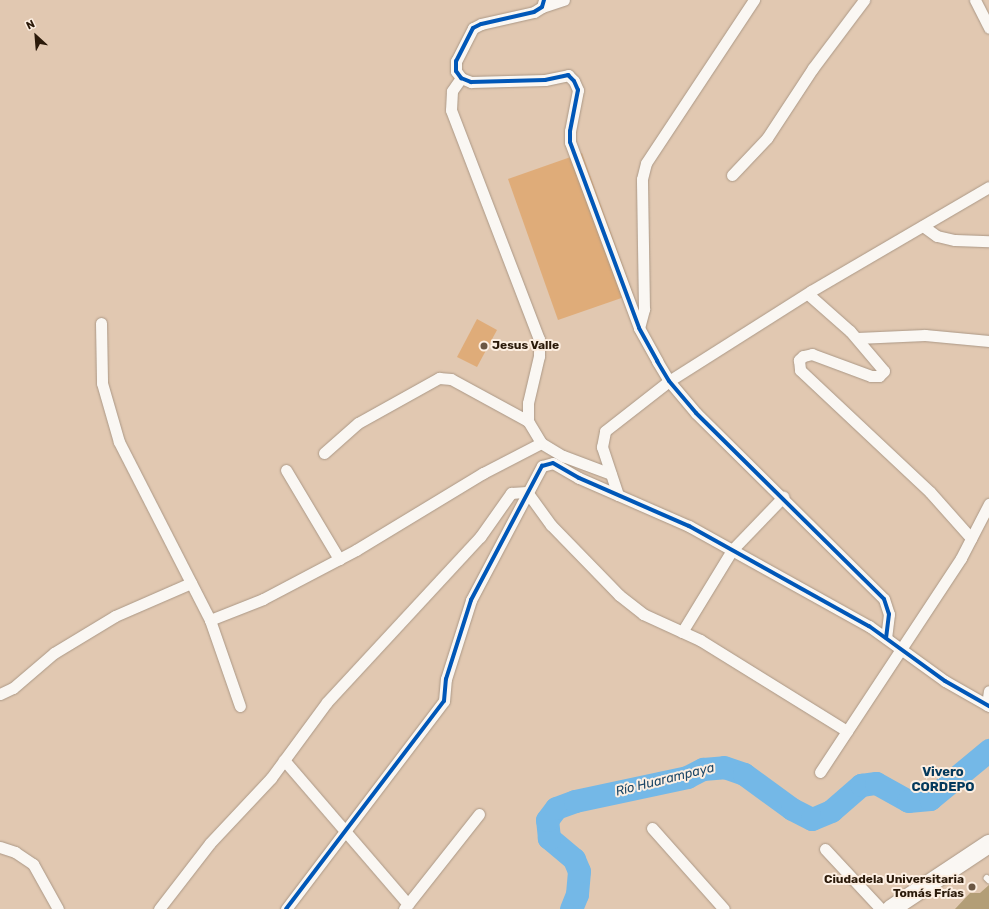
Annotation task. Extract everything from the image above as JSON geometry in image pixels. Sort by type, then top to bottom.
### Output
[{"type":"main road","points":[[891,909],[989,844]]},
{"type":"street","points":[[564,0],[543,4],[520,17],[481,24],[473,28],[456,61],[456,71],[461,78],[471,82],[545,80],[568,75],[574,81],[578,90],[570,131],[570,142],[639,328],[669,381],[696,413],[884,599],[889,614],[886,638]]},
{"type":"street","points":[[639,328],[644,309],[642,179],[646,163],[754,0]]},
{"type":"street","points":[[732,175],[767,138],[813,68],[864,0]]},
{"type":"street","points":[[975,0],[989,28]]},
{"type":"street","points":[[461,78],[452,91],[451,110],[539,339],[539,356],[528,403],[528,421],[541,443],[563,456],[611,474]]},
{"type":"street","points":[[618,495],[602,447],[605,431],[669,381],[808,294],[989,187]]},
{"type":"street","points":[[923,226],[937,236],[955,240],[989,241]]},
{"type":"street","points":[[808,294],[857,338],[879,362],[884,371],[879,376],[871,376],[812,354],[804,356],[799,360],[800,370],[930,492],[971,538]]},
{"type":"street","points":[[101,323],[102,383],[119,442],[210,620],[240,706]]},
{"type":"street","points":[[857,338],[925,335],[989,341]]},
{"type":"street","points":[[324,453],[358,423],[439,378],[451,379],[528,421]]},
{"type":"street","points":[[210,620],[262,599],[339,559],[483,473],[541,443]]},
{"type":"street","points":[[286,909],[444,702],[446,680],[471,600],[542,466],[553,463],[618,495],[689,526],[869,626],[900,650],[945,681],[988,705],[989,691]]},
{"type":"street","points":[[286,470],[339,559]]},
{"type":"street","points":[[527,492],[551,525],[619,595],[643,614],[700,640],[847,731]]},
{"type":"street","points":[[159,909],[210,843],[271,778],[327,702],[480,537],[502,502],[511,493],[527,492]]},
{"type":"street","points":[[682,632],[732,550],[783,498]]},
{"type":"street","points":[[820,772],[971,538],[989,504]]},
{"type":"street","points":[[0,694],[13,688],[54,653],[115,616],[191,583]]},
{"type":"street","points":[[284,760],[345,831],[406,907],[479,814]]},
{"type":"street","points":[[652,828],[724,909]]},
{"type":"street","points":[[0,847],[15,852],[33,864],[58,909]]},
{"type":"street","points":[[825,849],[881,909]]},
{"type":"shaded area","points":[[582,153],[633,294],[558,320],[508,179]]},
{"type":"shaded area","points":[[477,319],[497,330],[477,367],[457,357]]},
{"type":"building","points":[[989,885],[989,909],[955,909],[970,893],[980,893]]},
{"type":"waterway","name":"Río Huarampaya","points":[[571,909],[577,894],[579,871],[574,859],[549,838],[547,820],[556,808],[575,801],[687,777],[703,769],[724,767],[744,774],[792,809],[812,819],[831,811],[861,785],[876,783],[908,801],[930,799],[989,750]]},
{"type":"cycle path","points":[[544,0],[542,7],[534,12],[481,24],[473,28],[456,61],[456,71],[461,78],[471,82],[545,80],[568,75],[574,81],[578,90],[570,131],[570,142],[639,328],[657,361],[669,381],[696,413],[884,599],[889,614],[886,638]]},
{"type":"cycle path","points":[[286,909],[444,701],[446,679],[471,600],[542,466],[553,463],[579,478],[689,526],[869,626],[945,681],[989,706]]},
{"type":"place","name":"Jesus Valle","points":[[484,346]]},
{"type":"place","name":"Ciudadela Universitaria Tomás Frías","points":[[972,887]]},
{"type":"district","name":"Vivero CORDEPO","points":[[943,780]]}]
